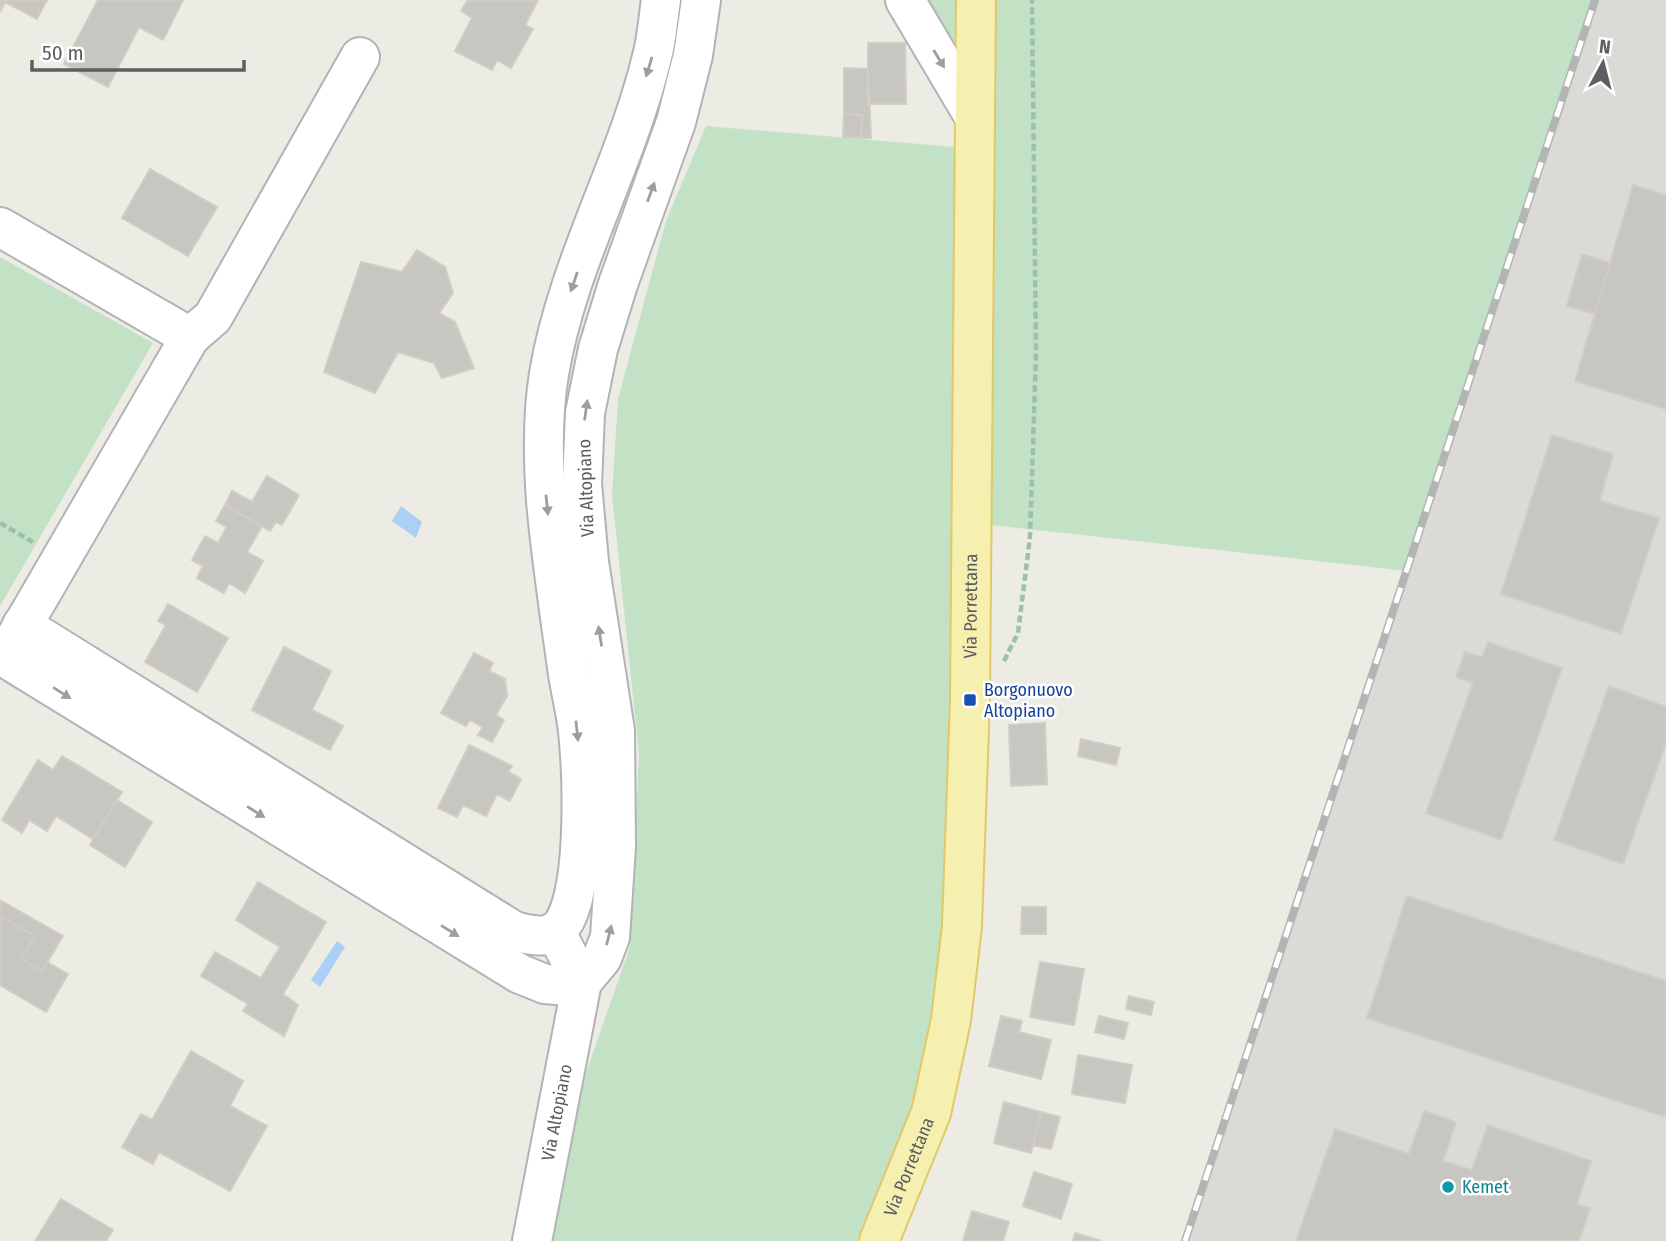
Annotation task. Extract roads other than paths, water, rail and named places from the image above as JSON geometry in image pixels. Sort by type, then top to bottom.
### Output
[{"type":"main road","name":"Via Porrettana","points":[[879,1241],[931,1113],[951,1020],[962,926],[970,700],[975,0]]},
{"type":"street","name":"Via Altopiano","points":[[555,932],[571,909],[579,876],[580,791],[578,732],[546,500],[544,420],[549,373],[559,327],[653,56],[661,0]]},
{"type":"street","name":"Via Altopiano","points":[[532,1241],[582,982],[602,958],[610,937],[617,847],[615,731],[589,562],[582,484],[585,413],[598,349],[618,284],[676,122],[693,55],[701,0]]},
{"type":"street","points":[[905,0],[975,118]]},
{"type":"street","points":[[22,625],[514,931],[531,935],[555,932],[582,982],[569,986],[545,984],[520,974],[2,661],[22,625],[190,337],[213,317],[360,57]]},
{"type":"street","points":[[0,227],[190,337]]},
{"type":"water","points":[[401,506],[422,522],[416,538],[392,521]]},
{"type":"water","points":[[337,941],[345,947],[320,987],[311,980]]},
{"type":"railway","points":[[1185,1241],[1595,0]]},
{"type":"place","name":"Borgonuovo Altopiano","points":[[970,700]]},
{"type":"place","name":"Kemet","points":[[1448,1187]]}]
